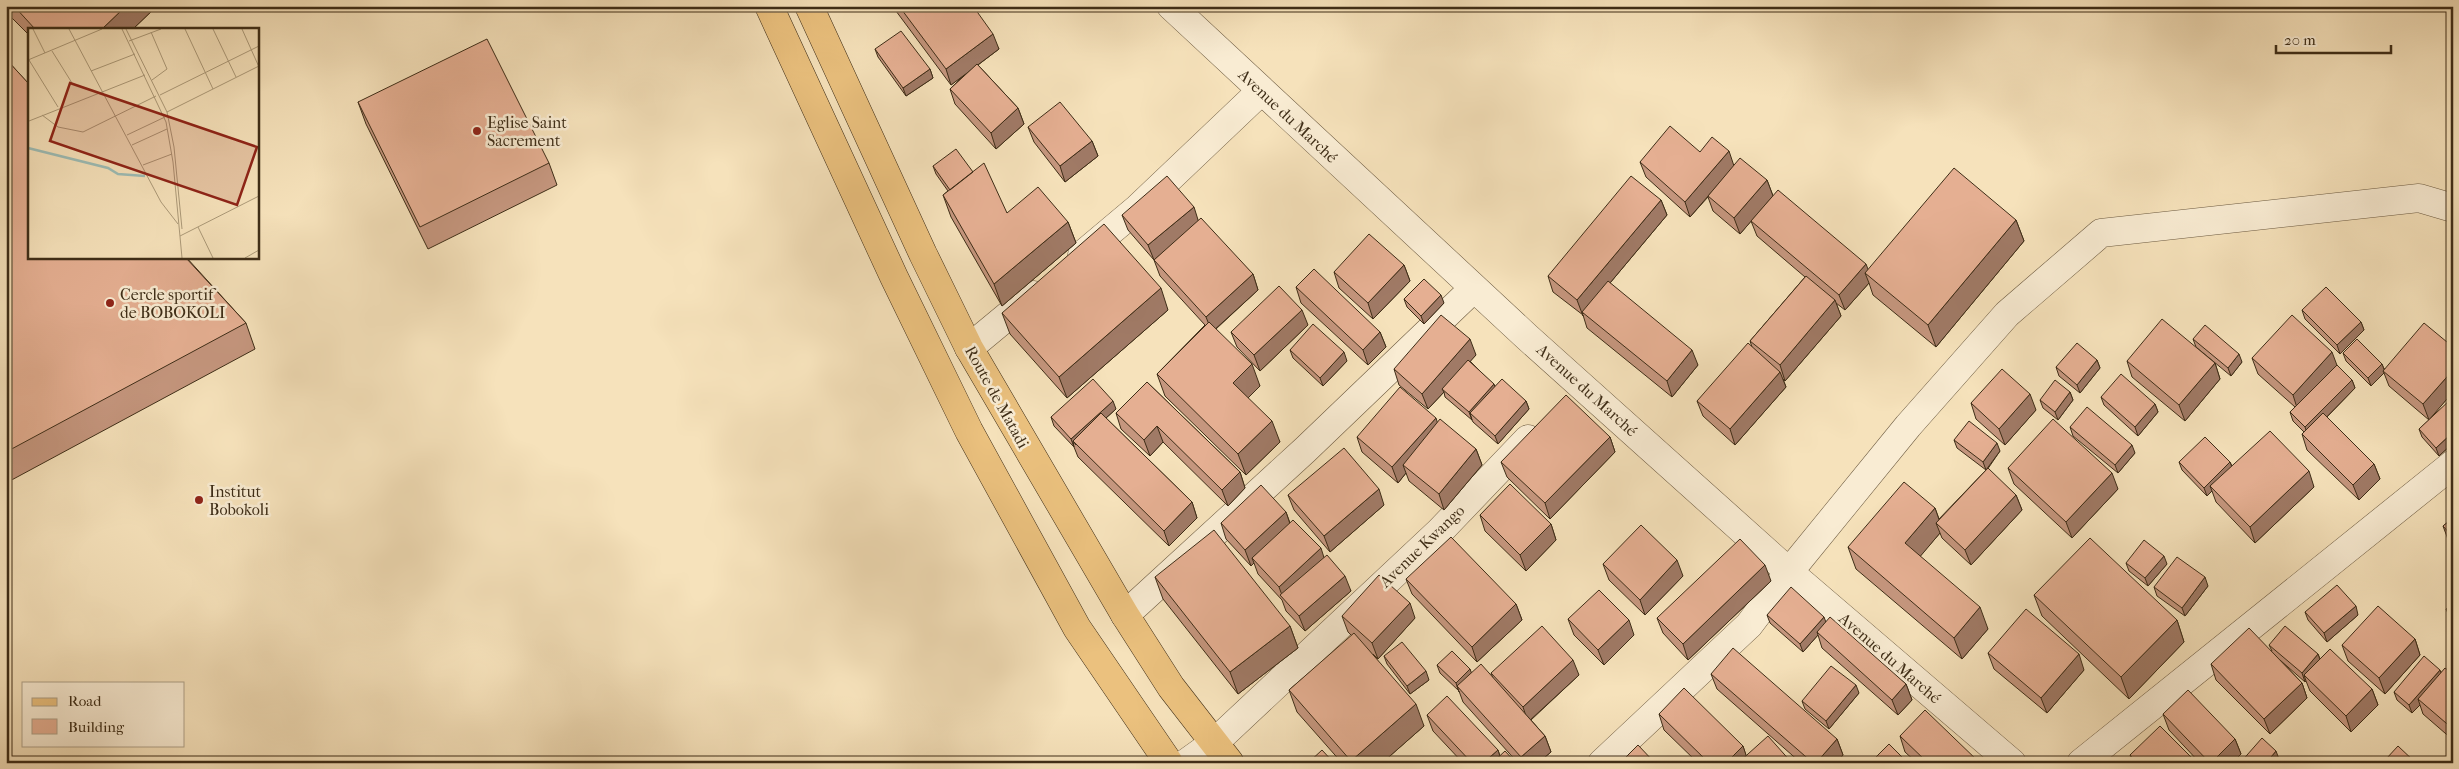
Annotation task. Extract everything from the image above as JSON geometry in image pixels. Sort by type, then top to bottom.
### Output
[{"type":"main road","points":[[770,6],[894,277],[969,431],[1078,628],[1169,763]]},
{"type":"main road","name":"Route de Matadi","points":[[809,6],[923,254],[969,348],[1124,615],[1172,687],[1222,753]]},
{"type":"main road","points":[[969,431],[1006,414]]},
{"type":"street","name":"Avenue du Marché","points":[[1170,6],[1260,92],[1474,288],[1789,572],[2012,763]]},
{"type":"street","points":[[969,348],[1138,208],[1260,92]]},
{"type":"street","points":[[1602,763],[1749,625],[1789,572],[1908,426],[2007,314],[2101,233],[2419,198],[2453,208]]},
{"type":"street","points":[[1124,615],[1305,450],[1474,288]]},
{"type":"street","name":"Avenue Kwango","points":[[1186,763],[1222,753],[1581,384]]},
{"type":"street","points":[[2080,763],[2453,464]]},
{"type":"building","points":[[14,6],[126,6],[103,28],[34,28]]},
{"type":"building","points":[[899,6],[973,6],[993,34],[946,69]]},
{"type":"building","points":[[901,31],[930,69],[903,88],[875,49]]},
{"type":"building","points":[[487,39],[549,163],[420,227],[358,102]]},
{"type":"building","name":"Cercle sportif de BOBOKOLI","points":[[6,59],[28,83],[28,259],[187,259],[246,323],[6,452]]},
{"type":"building","points":[[977,64],[1018,108],[991,133],[950,89]]},
{"type":"building","points":[[1060,102],[1092,141],[1060,166],[1028,127]]},
{"type":"building","points":[[1670,126],[1700,152],[1712,137],[1729,151],[1685,202],[1640,162]]},
{"type":"building","points":[[956,149],[973,172],[950,190],[933,166]]},
{"type":"building","points":[[1740,158],[1767,180],[1734,218],[1708,196]]},
{"type":"building","points":[[984,163],[1007,213],[1038,187],[1068,222],[994,284],[943,195]]},
{"type":"building","points":[[1954,168],[2016,220],[1928,325],[1865,273]]},
{"type":"building","points":[[1167,176],[1194,207],[1148,245],[1122,215]]},
{"type":"building","points":[[1631,176],[1661,200],[1577,300],[1548,276]]},
{"type":"building","points":[[1778,190],[1866,264],[1839,295],[1751,221]]},
{"type":"building","points":[[1201,218],[1253,274],[1206,317],[1154,260]]},
{"type":"building","points":[[1104,224],[1161,288],[1059,377],[1002,313]]},
{"type":"building","points":[[1369,234],[1404,265],[1368,303],[1334,272]]},
{"type":"building","points":[[1314,269],[1380,332],[1363,350],[1296,287]]},
{"type":"building","points":[[1806,276],[1835,300],[1780,365],[1750,341]]},
{"type":"building","points":[[1424,279],[1441,295],[1421,316],[1404,299]]},
{"type":"building","points":[[1608,281],[1692,350],[1667,381],[1582,312]]},
{"type":"building","points":[[1279,286],[1302,310],[1254,355],[1231,332]]},
{"type":"building","points":[[2326,287],[2361,322],[2337,345],[2302,310]]},
{"type":"building","points":[[1441,315],[1470,339],[1422,394],[1394,369]]},
{"type":"building","points":[[2292,315],[2332,352],[2293,395],[2252,358]]},
{"type":"building","points":[[2162,319],[2215,363],[2179,405],[2127,361]]},
{"type":"building","points":[[1209,322],[1252,364],[1233,383],[1272,421],[1238,454],[1157,374]]},
{"type":"building","points":[[2424,323],[2453,347],[2453,370],[2423,404],[2383,371]]},
{"type":"building","points":[[1313,324],[1344,352],[1320,378],[1290,350]]},
{"type":"building","points":[[2205,325],[2239,354],[2228,368],[2193,339]]},
{"type":"building","points":[[2357,339],[2382,364],[2368,378],[2343,353]]},
{"type":"building","points":[[1748,343],[1780,372],[1730,429],[1697,401]]},
{"type":"building","points":[[2077,343],[2097,360],[2077,385],[2056,367]]},
{"type":"building","points":[[1468,360],[1494,384],[1469,412],[1442,389]]},
{"type":"building","points":[[2337,365],[2352,380],[2305,427],[2290,412]]},
{"type":"building","points":[[2002,369],[2030,394],[1999,429],[1971,403]]},
{"type":"building","points":[[2121,374],[2155,404],[2135,427],[2101,397]]},
{"type":"building","points":[[1093,379],[1113,401],[1071,439],[1051,417]]},
{"type":"building","points":[[1502,379],[1526,401],[1495,436],[1470,413]]},
{"type":"building","points":[[2055,380],[2070,392],[2055,412],[2040,400]]},
{"type":"building","points":[[1147,382],[1240,472],[1222,490],[1157,426],[1144,440],[1116,413]]},
{"type":"building","points":[[1400,387],[1436,418],[1392,467],[1357,437]]},
{"type":"building","points":[[1566,395],[1610,437],[1545,503],[1501,462]]},
{"type":"building","points":[[2451,399],[2453,400],[2453,432],[2436,448],[2419,429]]},
{"type":"building","points":[[2087,407],[2132,445],[2115,465],[2070,427]]},
{"type":"building","points":[[1101,413],[1192,502],[1164,531],[1073,441]]},
{"type":"building","points":[[2323,413],[2374,464],[2353,485],[2302,434]]},
{"type":"building","points":[[1440,419],[1476,449],[1439,494],[1403,465]]},
{"type":"building","points":[[2053,419],[2112,473],[2066,522],[2008,468]]},
{"type":"building","points":[[1969,421],[1997,443],[1983,462],[1954,440]]},
{"type":"building","points":[[2270,431],[2309,471],[2250,527],[2210,486]]},
{"type":"building","points":[[2205,437],[2230,462],[2204,488],[2179,462]]},
{"type":"building","points":[[1344,448],[1379,489],[1324,536],[1288,495]]},
{"type":"building","points":[[1988,468],[2016,495],[1965,550],[1936,523]]},
{"type":"building","points":[[1904,482],[1935,508],[1905,543],[1980,607],[1954,638],[1848,547]]},
{"type":"building","points":[[1510,484],[1551,524],[1520,555],[1480,515]]},
{"type":"building","points":[[1261,485],[1286,512],[1245,550],[1221,523]]},
{"type":"building","points":[[2453,518],[2453,537],[2443,526]]},
{"type":"building","points":[[1293,520],[1321,548],[1279,587],[1252,558]]},
{"type":"building","points":[[1641,525],[1677,560],[1640,600],[1603,564]]},
{"type":"building","points":[[1214,530],[1290,626],[1230,672],[1155,577]]},
{"type":"building","points":[[1451,537],[1516,604],[1472,647],[1406,579]]},
{"type":"building","points":[[2090,538],[2177,620],[2121,677],[2034,595]]},
{"type":"building","points":[[1740,539],[1765,565],[1683,644],[1657,618]]},
{"type":"building","points":[[2144,540],[2164,556],[2145,578],[2126,563]]},
{"type":"building","points":[[1327,555],[1345,576],[1299,616],[1280,595]]},
{"type":"building","points":[[2177,557],[2205,577],[2182,608],[2154,587]]},
{"type":"building","points":[[1379,575],[1410,603],[1372,643],[1342,616]]},
{"type":"building","points":[[2337,585],[2356,606],[2324,633],[2305,612]]},
{"type":"building","points":[[1791,587],[1824,617],[1800,644],[1767,615]]},
{"type":"building","points":[[1599,590],[1629,620],[1598,650],[1568,619]]},
{"type":"building","points":[[2453,603],[2453,616],[2446,609]]},
{"type":"building","points":[[2378,606],[2415,639],[2379,678],[2342,645]]},
{"type":"building","points":[[2026,609],[2079,654],[2041,698],[1988,653]]},
{"type":"building","points":[[1830,617],[1906,684],[1892,700],[1817,632]]},
{"type":"building","points":[[1542,626],[1573,660],[1523,707],[1491,673]]},
{"type":"building","points":[[2285,626],[2318,654],[2302,673],[2269,645]]},
{"type":"building","points":[[2249,628],[2302,683],[2264,719],[2211,664]]},
{"type":"building","points":[[1354,633],[1416,704],[1351,761],[1289,690]]},
{"type":"building","points":[[1402,642],[1426,671],[1407,686],[1384,656]]},
{"type":"building","points":[[1733,648],[1837,739],[1816,763],[1813,763],[1711,674]]},
{"type":"building","points":[[2330,649],[2372,689],[2346,716],[2304,675]]},
{"type":"building","points":[[1452,651],[1470,669],[1456,683],[1437,665]]},
{"type":"building","points":[[2424,656],[2440,670],[2409,705],[2394,692]]},
{"type":"building","points":[[1481,664],[1545,736],[1521,757],[1457,686]]},
{"type":"building","points":[[1831,666],[1856,685],[1826,721],[1802,701]]},
{"type":"building","points":[[2445,668],[2453,674],[2453,729],[2418,699]]},
{"type":"building","points":[[1684,688],[1743,746],[1726,763],[1709,763],[1659,714]]},
{"type":"building","points":[[2188,690],[2235,739],[2211,763],[2163,714]]},
{"type":"building","points":[[1447,696],[1498,750],[1483,763],[1472,763],[1427,715]]},
{"type":"building","points":[[1925,710],[1980,763],[1928,763],[1900,736]]},
{"type":"building","points":[[2160,726],[2197,763],[2138,763],[2130,755]]},
{"type":"building","points":[[1768,736],[1792,763],[1738,763]]},
{"type":"building","points":[[2262,738],[2276,751],[2266,763],[2240,763]]},
{"type":"building","points":[[1889,744],[1908,763],[1870,763]]},
{"type":"building","points":[[1638,745],[1655,763],[1620,763]]},
{"type":"building","points":[[2398,746],[2416,763],[2390,763],[2386,759]]},
{"type":"building","points":[[1322,750],[1334,763],[1308,763]]},
{"type":"building","points":[[1505,751],[1516,763],[1492,763]]},
{"type":"building","points":[[2117,759],[2122,763],[2114,763]]},
{"type":"place","name":"Eglise Saint Sacrement","points":[[477,131]]},
{"type":"place","name":"Cercle sportif de BOBOKOLI","points":[[110,303]]},
{"type":"place","name":"Institut Bobokoli","points":[[199,500]]}]
